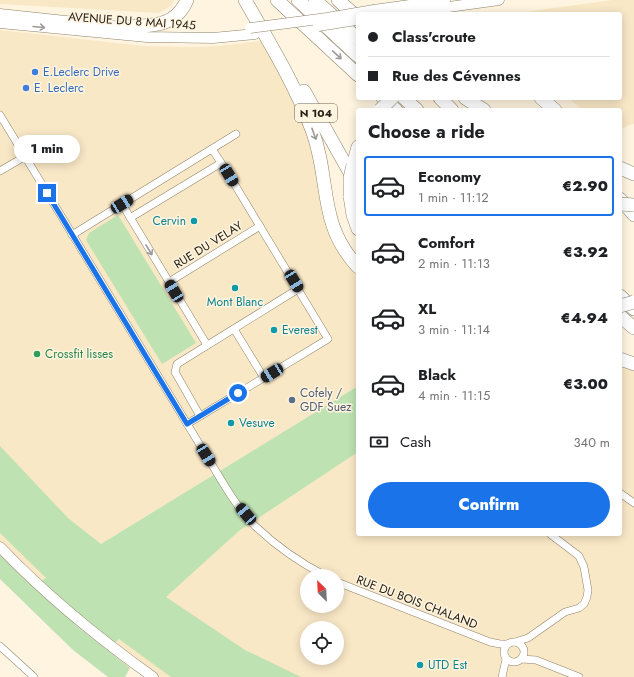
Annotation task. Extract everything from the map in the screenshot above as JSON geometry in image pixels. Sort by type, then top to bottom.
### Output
[{"type":"highway","points":[[125,27],[160,24],[171,20],[182,10],[187,0]]},
{"type":"highway","points":[[245,0],[284,68],[307,117],[319,153],[330,218],[342,246],[356,264]]},
{"type":"highway","name":"N 104","points":[[245,0],[274,39],[354,192]]},
{"type":"highway","points":[[277,0],[356,73]]},
{"type":"highway","points":[[298,0],[356,54]]},
{"type":"highway","points":[[314,0],[356,37]]},
{"type":"highway","points":[[342,3],[356,16]]},
{"type":"highway","points":[[385,100],[394,108]]},
{"type":"highway","points":[[382,108],[390,100]]},
{"type":"highway","points":[[406,100],[415,108]]},
{"type":"highway","points":[[468,100],[481,108]]},
{"type":"highway","points":[[543,100],[553,108]]},
{"type":"highway","points":[[356,153],[350,178],[354,192],[353,215],[356,223]]},
{"type":"highway","points":[[622,169],[634,174]]},
{"type":"highway","points":[[622,201],[634,215]]},
{"type":"highway","points":[[622,204],[634,205]]},
{"type":"highway","points":[[622,298],[634,309]]},
{"type":"highway","points":[[622,305],[634,302]]},
{"type":"highway","points":[[622,318],[634,328]]},
{"type":"highway","points":[[622,360],[634,364]]},
{"type":"main road","name":"AVENUE DU 8 MAI 1945","points":[[362,12],[445,0]]},
{"type":"main road","points":[[412,12],[499,0]]},
{"type":"main road","name":"AVENUE DU 8 MAI 1945","points":[[0,23],[147,37],[213,38],[356,13]]},
{"type":"main road","name":"AVENUE DU 8 MAI 1945","points":[[0,14],[157,31],[193,32],[293,30],[356,18]]},
{"type":"main road","points":[[0,27],[15,25]]},
{"type":"main road","points":[[0,546],[39,585],[90,628],[153,677]]},
{"type":"street","points":[[0,115],[236,503],[255,525],[278,546],[300,562],[313,569]]},
{"type":"street","points":[[72,235],[236,134]]},
{"type":"street","points":[[187,424],[328,339],[212,150]]},
{"type":"street","points":[[0,171],[24,156]]},
{"type":"street","points":[[130,218],[221,163]]},
{"type":"street","points":[[122,204],[207,345]]},
{"type":"street","name":"RUE DU VELAY","points":[[169,282],[260,226]]},
{"type":"street","points":[[200,416],[178,378],[175,372],[175,367],[180,362],[298,289]]},
{"type":"street","points":[[234,329],[264,378]]},
{"type":"street","points":[[622,494],[634,503]]},
{"type":"street","points":[[490,642],[500,644],[511,643],[528,638],[558,616],[579,608],[584,604],[588,590],[584,567],[579,556],[553,536]]},
{"type":"street","name":"RUE DU BOIS CHALAND","points":[[344,585],[490,642]]},
{"type":"street","points":[[502,675],[518,661],[528,638]]},
{"type":"street","points":[[490,642],[509,661],[536,660]]},
{"type":"street","points":[[511,643],[519,644],[523,650],[536,660],[579,677]]},
{"type":"street","points":[[502,675],[505,656],[504,650],[511,643]]},
{"type":"street","points":[[0,646],[34,677]]},
{"type":"shaded area","points":[[0,0],[174,0],[172,5],[159,13],[0,4]]},
{"type":"shaded area","points":[[612,0],[634,0],[634,124],[622,129],[622,108],[580,108],[571,100],[622,100],[622,12],[525,12]]},
{"type":"shaded area","points":[[0,30],[144,46],[220,46],[261,41],[281,69],[314,148],[335,246],[356,274],[356,387],[39,582],[0,545]]},
{"type":"shaded area","points":[[622,366],[634,370],[634,677],[155,677],[113,645],[239,531],[356,453],[356,536],[622,536]]},
{"type":"green space","points":[[118,215],[196,343],[162,364],[86,240],[89,233]]},
{"type":"green space","points":[[356,387],[356,453],[239,531],[166,597],[245,650],[301,677],[171,677],[119,639],[113,645],[39,582],[46,578],[0,533],[0,446],[68,518],[101,544]]},
{"type":"green space","points":[[0,553],[78,627],[130,668],[125,677],[108,677],[73,650],[0,579]]},
{"type":"place","name":"E.Leclerc Drive","points":[[35,72]]},
{"type":"place","name":"E. Leclerc","points":[[26,88]]},
{"type":"place","name":"Cervin","points":[[194,221]]},
{"type":"place","name":"Mont Blanc","points":[[235,288]]},
{"type":"place","name":"Everest","points":[[274,330]]},
{"type":"place","name":"Crossfit lisses","points":[[37,354]]},
{"type":"place","name":"Cofely / GDF Suez","points":[[292,400]]},
{"type":"place","name":"Vesuve","points":[[231,423]]},
{"type":"place","name":"UTD Est","points":[[420,665]]},
{"type":"route","points":[[47,193],[187,424],[238,393]]}]
